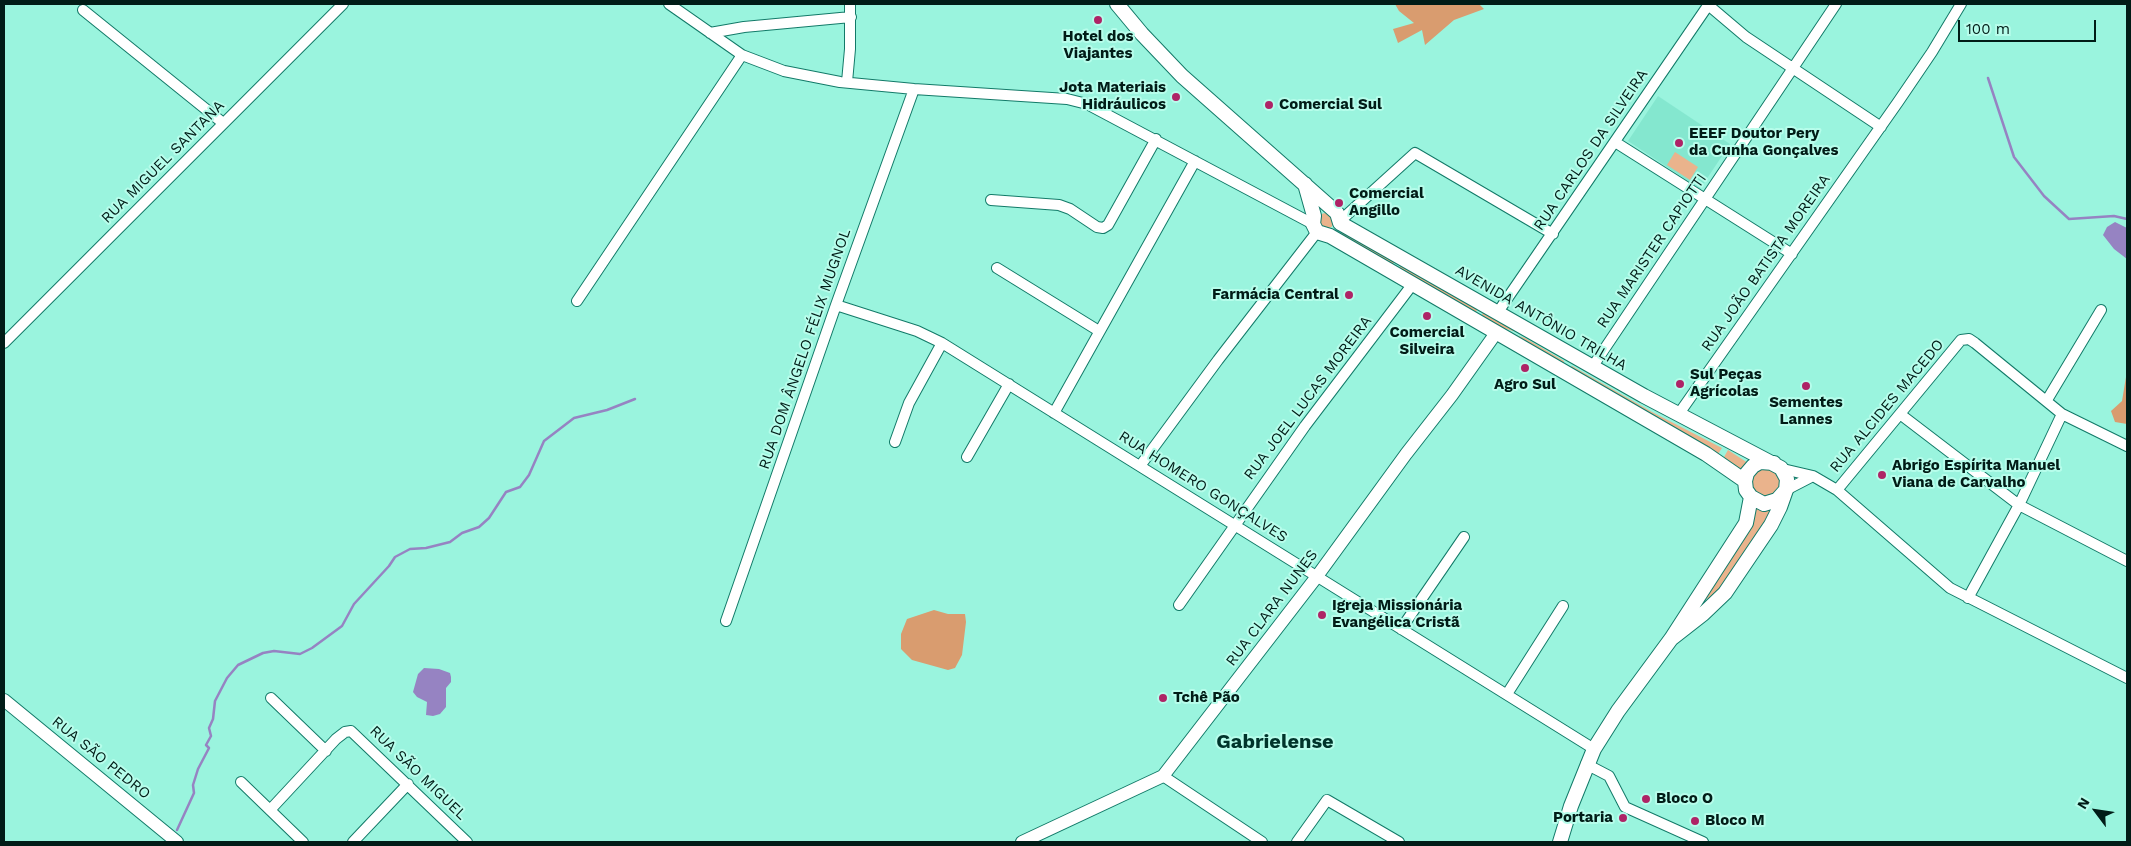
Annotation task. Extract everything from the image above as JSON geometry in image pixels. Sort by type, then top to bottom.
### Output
[{"type":"main road","name":"AVENIDA ANTÔNIO TRILHA","points":[[1117,4],[1146,40],[1182,76],[1305,184],[1336,213],[1340,222],[1678,414],[1779,466]]},
{"type":"main road","points":[[1305,184],[1318,227],[1412,284],[1706,454],[1745,481]]},
{"type":"main road","points":[[1318,227],[1322,210],[1331,209]]},
{"type":"main road","points":[[1318,227],[1336,232],[1340,222]]},
{"type":"main road","points":[[1672,639],[1703,614],[1725,592],[1771,525],[1780,507],[1786,490],[1787,479],[1779,466],[1760,462],[1747,472],[1746,490],[1757,502],[1771,503],[1777,500],[1786,490]]},
{"type":"main road","points":[[1560,842],[1586,764],[1594,749],[1618,711],[1672,639],[1746,523],[1751,497]]},
{"type":"street","name":"RUA MIGUEL SANTANA","points":[[4,343],[343,4]]},
{"type":"street","points":[[669,4],[742,55],[784,71],[847,82],[914,89],[1067,99],[1087,104],[1156,139],[1318,227],[1140,466]]},
{"type":"street","points":[[847,82],[850,49],[850,4]]},
{"type":"street","points":[[1708,4],[1746,36],[1792,69],[1881,127]]},
{"type":"street","name":"RUA CARLOS DA SILVEIRA","points":[[1498,312],[1553,234],[1708,4]]},
{"type":"street","name":"RUA MARISTER CAPIOTTI","points":[[1593,366],[1836,4]]},
{"type":"street","name":"RUA JOÃO BATISTA MOREIRA","points":[[1678,414],[1881,127],[1932,52],[1961,4]]},
{"type":"street","points":[[83,10],[223,124]]},
{"type":"street","points":[[710,32],[851,17]]},
{"type":"street","points":[[578,301],[742,55]]},
{"type":"street","name":"RUA DOM ÂNGELO FÉLIX MUGNOL","points":[[726,620],[914,89]]},
{"type":"street","points":[[991,200],[1059,205],[1070,209],[1103,228],[1108,225],[1156,139]]},
{"type":"street","points":[[1614,142],[1792,254]]},
{"type":"street","points":[[1340,222],[1415,152],[1553,234]]},
{"type":"street","points":[[1054,413],[1195,161]]},
{"type":"street","points":[[997,268],[1099,332]]},
{"type":"street","name":"RUA JOEL LUCAS MOREIRA","points":[[1178,605],[1234,524],[1412,284]]},
{"type":"street","name":"RUA HOMERO GONÇALVES","points":[[836,305],[918,331],[942,343],[1594,749]]},
{"type":"street","points":[[2101,310],[2047,400],[2062,414],[2127,446]]},
{"type":"street","name":"RUA CLARA NUNES","points":[[1022,842],[1163,776],[1318,576],[1496,333]]},
{"type":"street","name":"RUA ALCIDES MACEDO","points":[[1837,490],[1961,340],[1969,339],[1975,343],[2047,400]]},
{"type":"street","points":[[894,442],[909,403],[942,343]]},
{"type":"street","points":[[967,457],[1008,384]]},
{"type":"street","points":[[1900,414],[2019,504],[2127,561]]},
{"type":"street","points":[[1968,598],[2019,504],[2062,414]]},
{"type":"street","points":[[1779,466],[1813,476],[1837,490],[1950,588],[2127,678]]},
{"type":"street","points":[[1786,490],[1813,476]]},
{"type":"street","points":[[1401,630],[1464,537]]},
{"type":"street","points":[[1507,694],[1562,606]]},
{"type":"street","points":[[270,810],[326,750],[271,698]]},
{"type":"street","name":"RUA SÃO PEDRO","points":[[4,700],[178,842]]},
{"type":"street","name":"RUA SÃO MIGUEL","points":[[326,750],[345,732],[350,731],[356,734],[467,842]]},
{"type":"street","points":[[1586,764],[1609,776],[1625,807],[1703,842]]},
{"type":"street","points":[[1163,776],[1262,842]]},
{"type":"street","points":[[241,782],[303,842]]},
{"type":"street","points":[[353,842],[408,784]]},
{"type":"street","points":[[1297,842],[1323,803],[1328,800],[1331,800],[1399,842]]},
{"type":"shaded area","points":[[1395,4],[1479,4],[1484,9],[1454,20],[1425,45],[1422,30],[1398,43],[1393,29],[1414,23],[1399,11]]},
{"type":"shaded area","name":"EEEF Doutor Pery da Cunha Gonçalves","points":[[1658,96],[1730,144],[1700,189],[1628,141]]},
{"type":"shaded area","points":[[1675,152],[1698,167],[1690,180],[1667,165]]},
{"type":"shaded area","points":[[1326,213],[1334,221],[1326,229],[1318,221]]},
{"type":"shaded area","points":[[2115,222],[2127,228],[2127,259],[2114,249],[2103,235],[2107,227]]},
{"type":"shaded area","points":[[1343,231],[1395,261],[1393,264],[1341,234]]},
{"type":"shaded area","points":[[1401,264],[1478,308],[1476,312],[1399,268]]},
{"type":"shaded area","points":[[1483,312],[1520,333],[1503,328],[1482,315]]},
{"type":"shaded area","points":[[1506,332],[1525,338],[1564,361],[1564,364]]},
{"type":"shaded area","points":[[1572,366],[1652,412],[1722,448],[1718,454],[1569,368]]},
{"type":"shaded area","points":[[2127,371],[2127,424],[2115,422],[2111,411],[2122,401]]},
{"type":"shaded area","points":[[1728,450],[1748,463],[1743,472],[1724,457]]},
{"type":"shaded area","points":[[1766,468],[1776,472],[1780,482],[1776,492],[1766,496],[1756,492],[1752,482],[1756,472]]},
{"type":"shaded area","points":[[1775,505],[1721,590],[1697,605],[1755,506]]},
{"type":"shaded area","points":[[934,610],[948,614],[965,614],[966,622],[962,655],[955,668],[948,670],[912,660],[901,649],[901,634],[907,619]]},
{"type":"shaded area","points":[[424,668],[439,669],[450,673],[451,677],[451,682],[446,688],[446,707],[440,714],[433,716],[426,715],[427,702],[417,697],[413,692],[418,674]]},
{"type":"waterway","points":[[1988,78],[2014,157],[2044,196],[2069,219],[2114,216],[2127,219]]},
{"type":"waterway","points":[[177,830],[194,793],[193,785],[198,769],[209,748],[206,745],[211,736],[209,728],[213,719],[215,701],[227,678],[238,665],[263,653],[274,651],[300,654],[312,648],[342,626],[354,604],[395,557],[410,549],[426,548],[450,542],[462,533],[479,527],[489,518],[506,492],[520,487],[529,475],[544,441],[574,418],[607,410],[635,399]]},
{"type":"place","name":"Hotel dos Viajantes","points":[[1098,20]]},
{"type":"place","name":"Jota Materiais Hidráulicos","points":[[1176,97]]},
{"type":"place","name":"Comercial Sul","points":[[1269,105]]},
{"type":"place","name":"EEEF Doutor Pery da Cunha Gonçalves","points":[[1679,143]]},
{"type":"place","name":"Comercial Angillo","points":[[1339,203]]},
{"type":"place","name":"Farmácia Central","points":[[1349,295]]},
{"type":"place","name":"Comercial Silveira","points":[[1427,316]]},
{"type":"place","name":"Agro Sul","points":[[1525,368]]},
{"type":"place","name":"Sul Peças Agrícolas","points":[[1680,384]]},
{"type":"place","name":"Sementes Lannes","points":[[1806,386]]},
{"type":"place","name":"Abrigo Espírita Manuel Viana de Carvalho","points":[[1882,475]]},
{"type":"place","name":"Igreja Missionária Evangélica Cristã","points":[[1322,615]]},
{"type":"place","name":"Tchê Pão","points":[[1163,698]]},
{"type":"place","name":"Bloco O","points":[[1646,799]]},
{"type":"place","name":"Portaria","points":[[1623,818]]},
{"type":"place","name":"Bloco M","points":[[1695,821]]},
{"type":"district","name":"Gabrielense","points":[[1275,742]]}]
